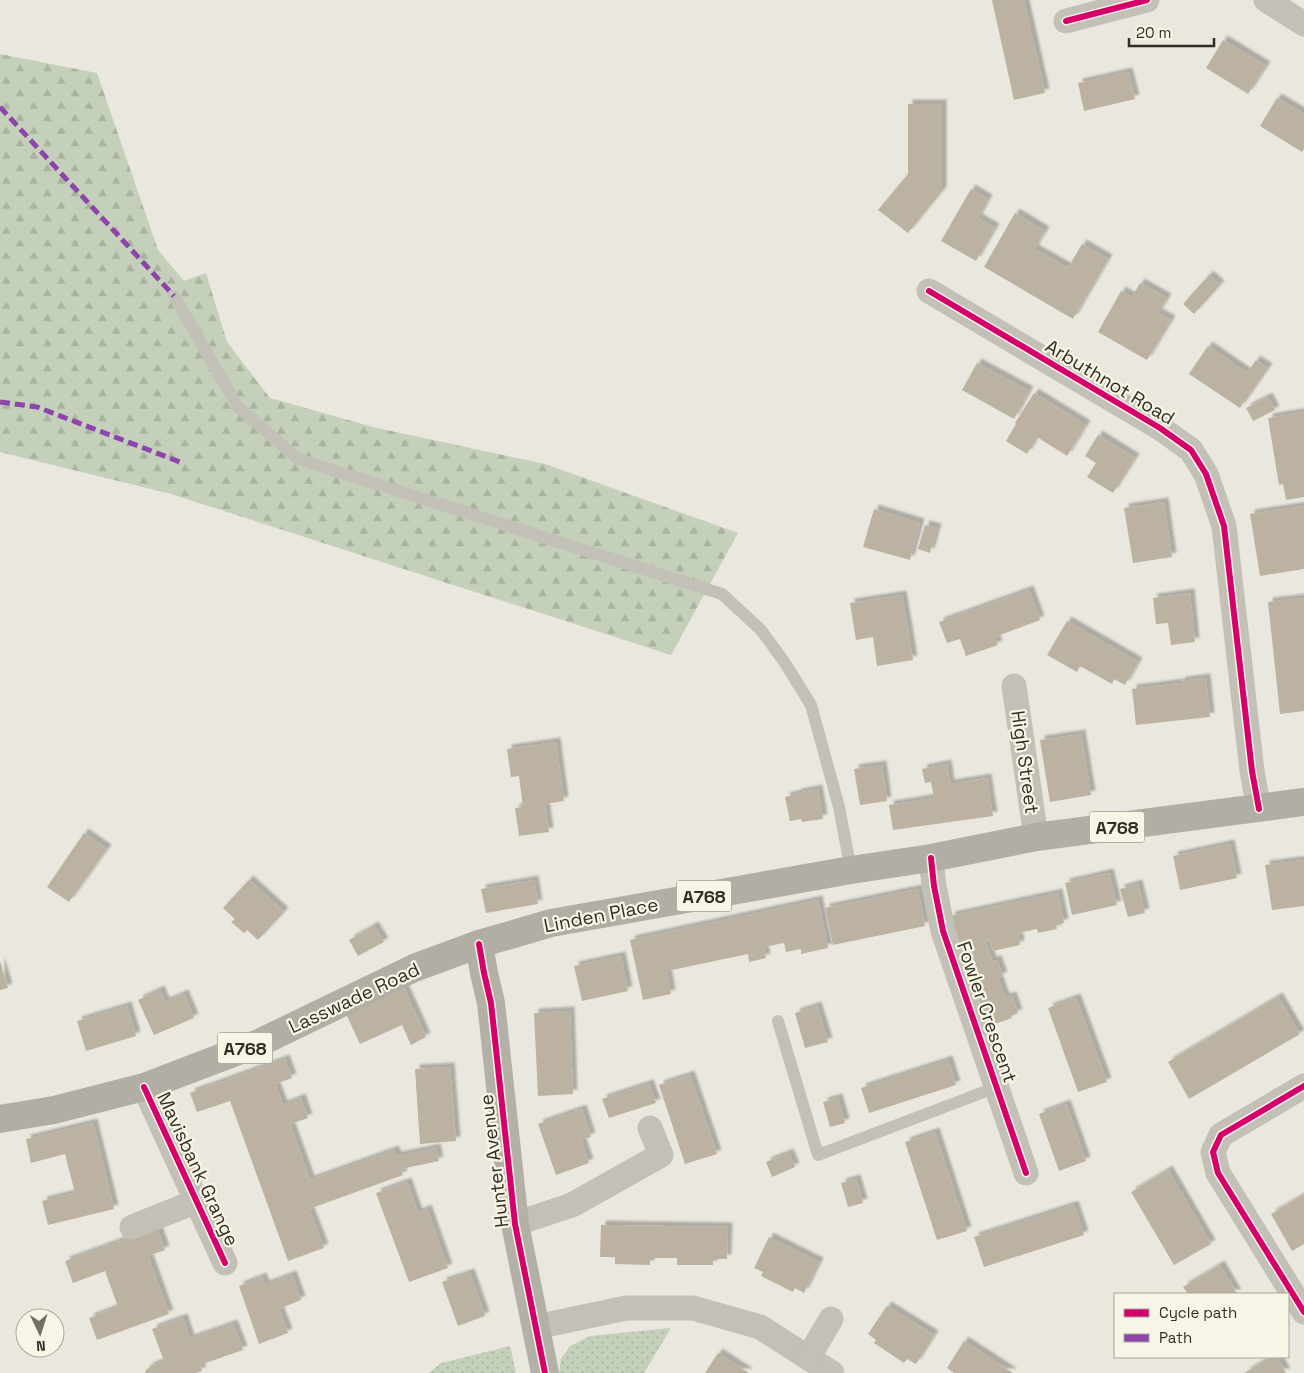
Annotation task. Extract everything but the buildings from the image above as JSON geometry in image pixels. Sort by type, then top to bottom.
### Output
[{"type":"main road","name":"High Street","points":[[932,858],[1036,837],[1304,802]]},
{"type":"main road","name":"Linden Place","points":[[479,944],[551,923],[851,870],[932,858]]},
{"type":"main road","name":"Lasswade Road","points":[[0,1119],[54,1110],[144,1087],[259,1043],[414,968],[479,944]]},
{"type":"street","points":[[1066,21],[1147,0]]},
{"type":"street","points":[[1266,0],[1304,24]]},
{"type":"street","name":"Arbuthnot Road","points":[[929,291],[1160,428],[1191,450],[1206,474],[1224,526],[1252,771],[1260,809]]},
{"type":"street","name":"High Street","points":[[1014,686],[1036,837]]},
{"type":"street","name":"Fowler Crescent","points":[[932,858],[934,886],[943,932],[997,1087],[1016,1162]]},
{"type":"street","name":"Hunter Avenue","points":[[479,944],[491,1002],[515,1224],[545,1373]]},
{"type":"street","points":[[1304,1086],[1221,1135],[1213,1152],[1218,1173],[1304,1312]]},
{"type":"street","name":"Mavisbank Grange","points":[[144,1087],[225,1262]]},
{"type":"street","points":[[515,1224],[572,1205],[661,1156],[650,1128]]},
{"type":"street","name":"Mavisbank Grange","points":[[132,1227],[197,1201]]},
{"type":"street","points":[[536,1327],[626,1308],[693,1308],[760,1327],[832,1373]]},
{"type":"street","points":[[808,1358],[832,1319]]},
{"type":"lane","points":[[174,296],[238,407],[298,459],[722,594],[761,630],[785,663],[811,705],[839,807],[851,870]]},
{"type":"lane","points":[[778,1021],[818,1155],[997,1087]]},
{"type":"green space","points":[[0,54],[97,73],[158,250],[184,281],[206,273],[227,342],[270,398],[377,428],[545,464],[738,533],[671,655],[171,494],[0,452]]},
{"type":"green space","points":[[671,1328],[644,1373],[559,1373],[561,1359],[570,1346],[590,1336]]},
{"type":"green space","points":[[510,1346],[516,1373],[429,1373],[441,1363]]},
{"type":"marked path","points":[[0,107],[174,296]]},
{"type":"marked path","points":[[0,402],[37,407],[180,462]]},
{"type":"cycle path","points":[[1066,21],[1147,0]]},
{"type":"cycle path","points":[[929,291],[1160,428],[1191,450],[1206,474],[1224,526],[1252,771],[1259,809]]},
{"type":"cycle path","points":[[931,858],[934,886],[943,931],[1026,1173]]},
{"type":"cycle path","points":[[479,944],[491,1003],[515,1224],[545,1373]]},
{"type":"cycle path","points":[[1304,1086],[1221,1135],[1213,1152],[1218,1173],[1304,1312]]},
{"type":"cycle path","points":[[144,1087],[225,1263]]}]
